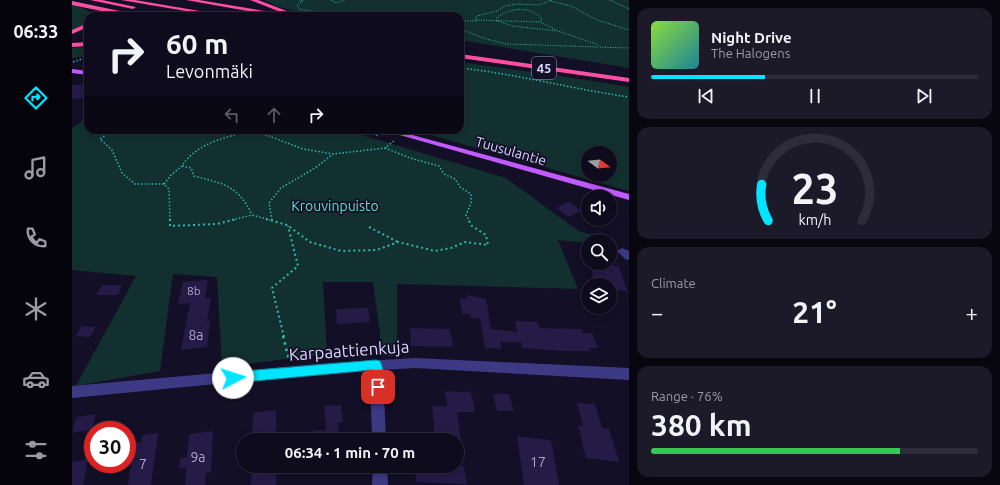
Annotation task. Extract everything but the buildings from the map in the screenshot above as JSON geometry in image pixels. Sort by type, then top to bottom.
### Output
[{"type":"highway","points":[[93,0],[167,12]]},
{"type":"highway","points":[[124,0],[200,12]]},
{"type":"highway","points":[[189,0],[262,12]]},
{"type":"highway","points":[[253,0],[286,12]]},
{"type":"highway","points":[[72,3],[93,12]]},
{"type":"highway","points":[[72,3],[115,12]]},
{"type":"highway","points":[[72,32],[84,27]]},
{"type":"highway","points":[[72,45],[84,44]]},
{"type":"highway","name":"45","points":[[464,50],[629,73]]},
{"type":"highway","name":"45","points":[[464,57],[629,80]]},
{"type":"main road","points":[[72,71],[84,72]]},
{"type":"main road","name":"Tuusulantie","points":[[400,134],[629,198]]},
{"type":"street","points":[[216,0],[226,2]]},
{"type":"street","name":"Karpaattienkuja","points":[[72,392],[292,372],[415,363],[629,374]]},
{"type":"street","points":[[376,365],[379,433]]},
{"type":"street","points":[[380,473],[380,485]]},
{"type":"path","points":[[299,0],[303,1],[297,5],[299,9],[309,12]]},
{"type":"path","points":[[331,0],[336,3],[345,0]]},
{"type":"path","points":[[476,20],[478,16],[497,11],[505,6],[517,4],[539,5],[551,0],[571,6],[583,14],[597,20],[629,30]]},
{"type":"path","points":[[610,0],[629,9]]},
{"type":"path","points":[[497,21],[497,17],[502,14],[511,11],[528,10],[539,14],[542,18],[540,22]]},
{"type":"path","points":[[464,21],[512,20],[540,22],[558,31],[602,46]]},
{"type":"path","points":[[497,21],[512,26],[558,31]]},
{"type":"path","points":[[464,31],[486,39],[507,44],[629,48]]},
{"type":"path","points":[[72,63],[84,58]]},
{"type":"path","points":[[72,60],[77,61]]},
{"type":"path","points":[[464,68],[496,72],[598,93],[629,97]]},
{"type":"path","points":[[108,134],[100,139],[112,150],[122,173],[135,184],[164,184]]},
{"type":"path","points":[[164,184],[171,175],[182,166],[185,160],[196,152],[213,142],[239,134]]},
{"type":"path","points":[[259,134],[266,135],[303,149],[333,154],[385,148],[410,158],[439,166],[444,174],[455,179],[460,187],[471,194],[471,203],[466,215],[472,226],[486,235],[488,245],[465,242],[451,248],[435,251],[398,242],[369,227]]},
{"type":"path","points":[[385,148],[395,140]]},
{"type":"path","points":[[272,220],[269,204],[281,188],[316,168],[333,154]]},
{"type":"path","points":[[182,166],[191,168],[194,176],[224,183],[233,187],[243,197],[252,215]]},
{"type":"path","points":[[164,184],[169,190],[170,226],[217,224],[252,215],[288,225],[310,242],[341,251],[377,250],[398,242]]},
{"type":"path","points":[[288,225],[298,266],[272,288],[292,372]]},
{"type":"green space","points":[[264,0],[629,0],[629,68],[464,41],[464,12],[297,12],[279,7]]},
{"type":"green space","points":[[72,4],[90,12],[84,12],[84,25],[72,30]]},
{"type":"green space","points":[[84,47],[84,56],[72,58],[72,48]]},
{"type":"green space","points":[[464,63],[629,87],[629,191],[597,182],[617,182],[617,146],[581,146],[581,177],[427,134],[464,134]]},
{"type":"green space","name":"Krouvinpuisto","points":[[84,120],[84,134],[358,134],[506,178],[580,232],[591,234],[581,234],[581,242],[558,240],[578,289],[397,284],[397,356],[383,356],[373,282],[323,282],[327,354],[222,367],[217,277],[173,274],[160,371],[76,386],[136,276],[72,270],[72,128]]},
{"type":"route","points":[[233,378],[329,368],[376,365],[378,387]]}]
